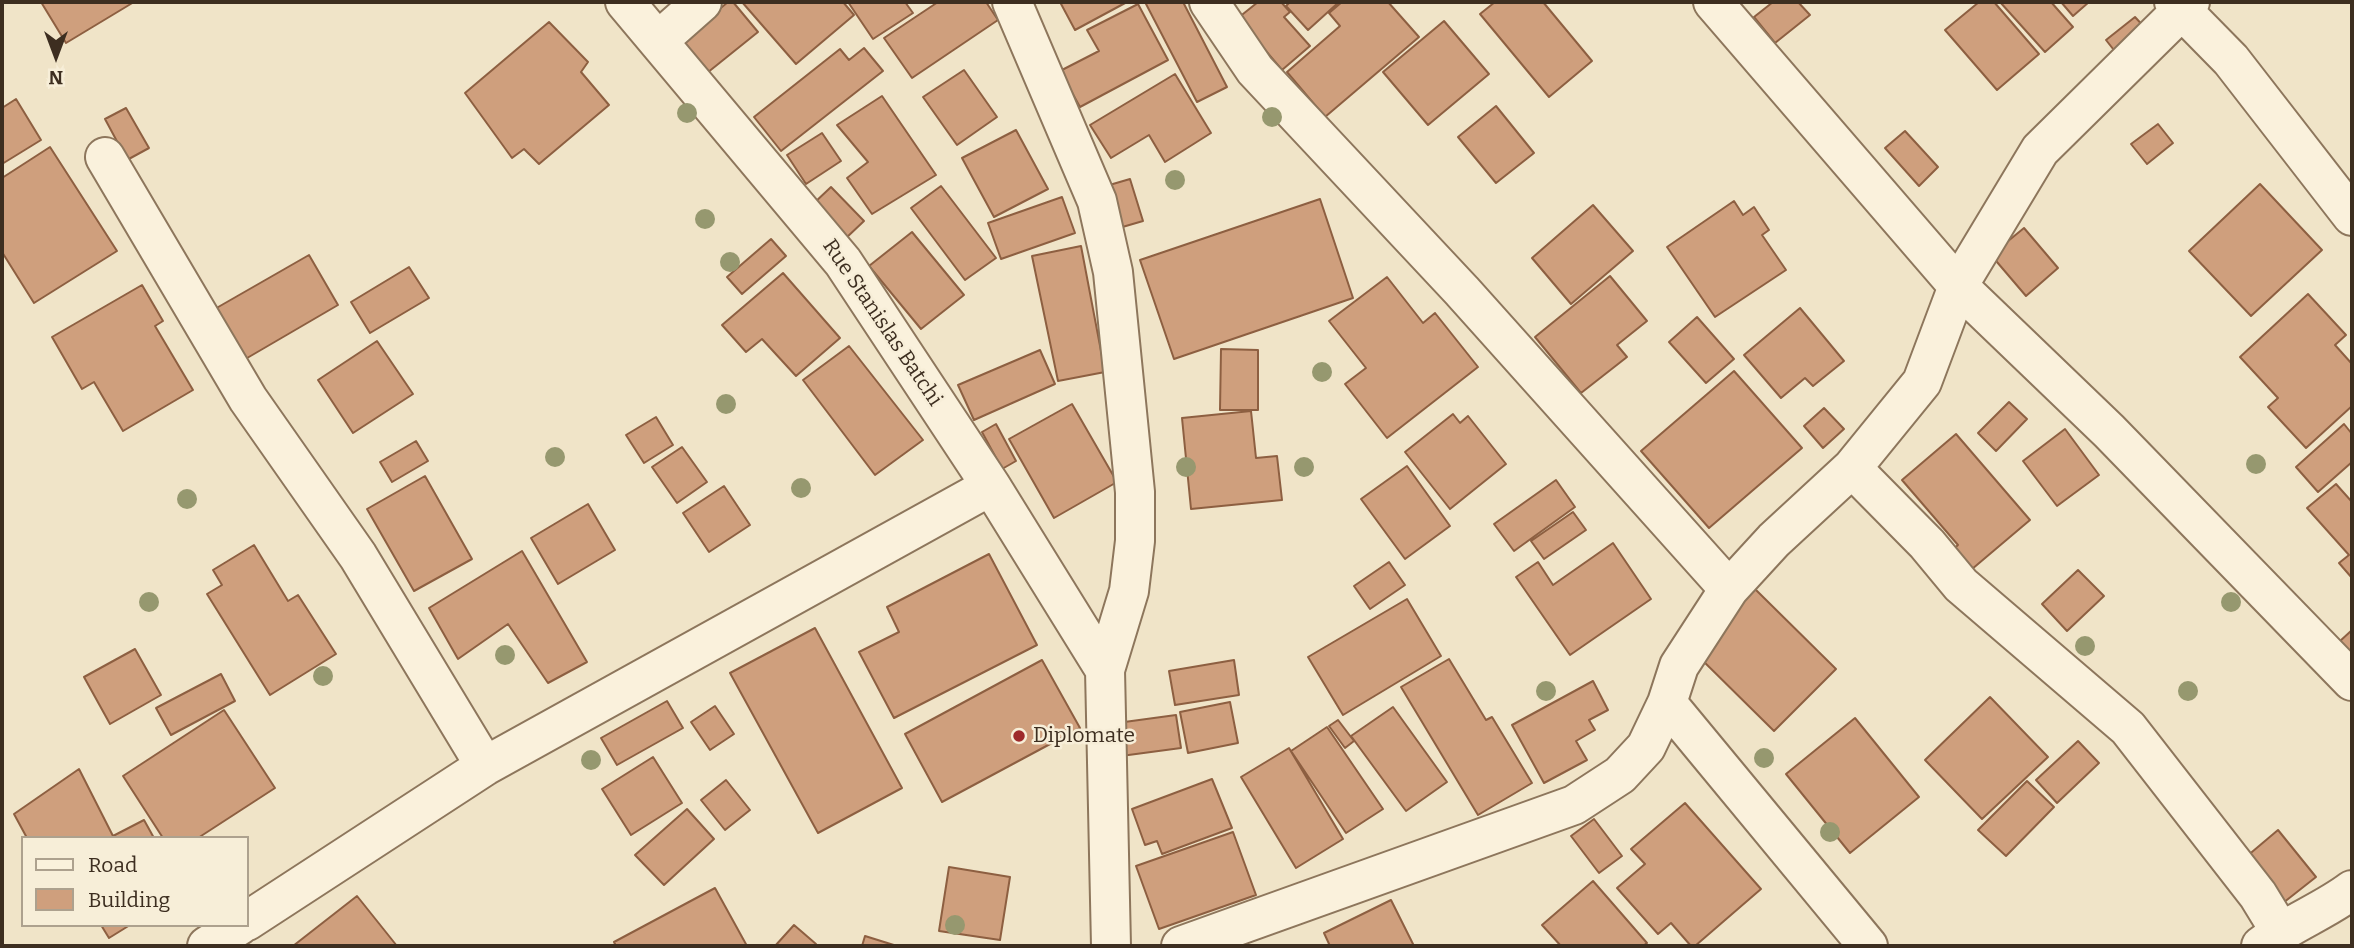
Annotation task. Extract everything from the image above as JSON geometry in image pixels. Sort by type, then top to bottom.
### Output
[{"type":"street","name":"Rue Stanislas Batchi","points":[[625,2],[827,241],[991,486],[1105,670]]},
{"type":"street","points":[[659,40],[702,2]]},
{"type":"street","points":[[1012,2],[1097,201],[1113,272],[1135,492],[1135,541],[1129,590],[1105,670],[1111,946]]},
{"type":"street","points":[[1209,2],[1255,70],[1462,291],[1729,589]]},
{"type":"street","points":[[1713,2],[1958,286],[2109,431],[2352,681]]},
{"type":"street","points":[[1181,946],[1574,805],[1620,775],[1646,747],[1667,702],[1679,666],[1729,589],[1774,540],[1852,468],[1922,382],[1958,286],[2040,150],[2181,4],[2231,60],[2352,216]]},
{"type":"street","points":[[105,157],[248,399],[358,556],[485,766]]},
{"type":"street","points":[[1852,468],[1927,544],[1961,585],[2128,728],[2258,895],[2271,939],[2305,917],[2323,911],[2352,890]]},
{"type":"street","points":[[248,920],[485,766],[991,486]]},
{"type":"street","points":[[1667,702],[1868,946]]},
{"type":"street","points":[[207,946],[237,927]]},
{"type":"building","points":[[41,2],[134,2],[66,43]]},
{"type":"building","points":[[728,2],[733,2],[758,32],[707,73],[681,41]]},
{"type":"building","points":[[742,2],[843,2],[854,15],[796,64]]},
{"type":"building","points":[[848,2],[905,2],[913,13],[873,39]]},
{"type":"building","points":[[938,2],[986,2],[998,20],[912,78],[884,38]]},
{"type":"building","points":[[1060,2],[1127,2],[1075,30]]},
{"type":"building","points":[[1145,2],[1183,2],[1227,87],[1197,102]]},
{"type":"building","points":[[1258,2],[1281,2],[1290,12],[1284,17],[1310,46],[1282,70],[1238,18]]},
{"type":"building","points":[[1290,2],[1339,2],[1308,30],[1286,6]]},
{"type":"building","points":[[1342,2],[1388,2],[1419,37],[1325,117],[1287,72],[1340,26],[1329,13]]},
{"type":"building","points":[[1495,2],[1543,2],[1592,61],[1549,97],[1480,14]]},
{"type":"building","points":[[1773,2],[1798,2],[1810,15],[1775,43],[1754,17]]},
{"type":"building","points":[[1979,2],[1994,2],[2039,54],[1997,90],[1945,30]]},
{"type":"building","points":[[2000,2],[2051,2],[2073,27],[2045,52]]},
{"type":"building","points":[[2061,2],[2089,2],[2073,16]]},
{"type":"building","points":[[1138,4],[1168,60],[1080,107],[1060,71],[1099,51],[1087,30]]},
{"type":"building","points":[[2135,17],[2147,30],[2117,54],[2106,40]]},
{"type":"building","points":[[1444,21],[1489,74],[1428,125],[1383,72]]},
{"type":"building","points":[[549,22],[588,62],[581,72],[609,105],[539,164],[524,149],[512,158],[465,93]]},
{"type":"building","points":[[864,48],[883,71],[781,151],[754,117],[840,49],[849,60]]},
{"type":"building","points":[[964,70],[997,117],[957,145],[923,97]]},
{"type":"building","points":[[1175,74],[1211,133],[1165,162],[1149,135],[1111,158],[1090,125]]},
{"type":"building","points":[[882,96],[936,175],[872,214],[847,178],[868,162],[837,125]]},
{"type":"building","points":[[16,99],[41,140],[2,164],[2,108]]},
{"type":"building","points":[[1496,106],[1534,153],[1496,183],[1458,137]]},
{"type":"building","points":[[126,108],[149,148],[127,160],[105,119]]},
{"type":"building","points":[[2158,124],[2173,143],[2147,164],[2131,144]]},
{"type":"building","points":[[1016,130],[1048,189],[994,217],[962,158]]},
{"type":"building","points":[[1905,131],[1938,167],[1919,186],[1885,148]]},
{"type":"building","points":[[822,133],[841,161],[806,184],[787,155]]},
{"type":"building","points":[[50,147],[117,251],[34,303],[2,252],[2,178]]},
{"type":"building","points":[[1130,179],[1143,221],[1119,228],[1106,186]]},
{"type":"building","points":[[2260,184],[2322,250],[2251,316],[2189,251]]},
{"type":"building","points":[[941,186],[996,258],[965,280],[911,208]]},
{"type":"building","points":[[831,187],[864,221],[845,239],[813,204]]},
{"type":"building","points":[[1062,197],[1075,233],[1001,259],[988,223]]},
{"type":"building","points":[[1320,199],[1353,298],[1174,359],[1140,260]]},
{"type":"building","points":[[1734,201],[1743,215],[1754,207],[1769,230],[1762,235],[1786,270],[1715,317],[1667,247]]},
{"type":"building","points":[[1593,205],[1633,251],[1571,304],[1532,258]]},
{"type":"building","points":[[2024,228],[2058,268],[2026,296],[1991,255]]},
{"type":"building","points":[[912,232],[964,295],[921,329],[869,266]]},
{"type":"building","points":[[771,239],[786,256],[742,294],[727,277]]},
{"type":"building","points":[[1081,246],[1105,372],[1058,381],[1032,256]]},
{"type":"building","points":[[309,255],[338,305],[242,361],[213,310]]},
{"type":"building","points":[[409,267],[429,298],[370,333],[351,302]]},
{"type":"building","points":[[783,273],[840,338],[796,376],[762,339],[746,352],[722,325]]},
{"type":"building","points":[[1610,276],[1647,321],[1617,345],[1627,357],[1581,393],[1535,337]]},
{"type":"building","points":[[1387,277],[1423,323],[1435,313],[1478,367],[1387,438],[1345,384],[1366,368],[1329,321]]},
{"type":"building","points":[[142,285],[163,321],[155,326],[193,390],[123,431],[94,382],[82,389],[52,337]]},
{"type":"building","points":[[2308,294],[2346,335],[2335,345],[2352,364],[2352,406],[2306,448],[2268,407],[2278,398],[2240,357]]},
{"type":"building","points":[[1800,308],[1844,361],[1813,386],[1805,378],[1781,398],[1744,355]]},
{"type":"building","points":[[1697,317],[1734,359],[1706,383],[1669,342]]},
{"type":"building","points":[[377,341],[413,394],[353,433],[318,380]]},
{"type":"building","points":[[849,346],[923,440],[875,475],[803,380]]},
{"type":"building","points":[[1221,349],[1258,350],[1258,410],[1220,410]]},
{"type":"building","points":[[1040,350],[1055,384],[974,420],[958,385]]},
{"type":"building","points":[[1734,371],[1802,448],[1709,528],[1641,451]]},
{"type":"building","points":[[2009,402],[2027,419],[1996,451],[1978,433]]},
{"type":"building","points":[[1072,404],[1117,482],[1054,518],[1009,439]]},
{"type":"building","points":[[1824,408],[1844,429],[1823,448],[1804,426]]},
{"type":"building","points":[[1251,411],[1256,458],[1277,456],[1282,500],[1191,509],[1182,418]]},
{"type":"building","points":[[1453,414],[1460,423],[1468,416],[1506,464],[1450,509],[1405,452]]},
{"type":"building","points":[[656,417],[673,445],[644,463],[626,435]]},
{"type":"building","points":[[996,424],[1016,461],[1002,469],[982,432]]},
{"type":"building","points":[[2344,424],[2352,434],[2352,462],[2318,492],[2296,467]]},
{"type":"building","points":[[2065,429],[2099,475],[2057,506],[2023,461]]},
{"type":"building","points":[[1956,434],[2030,520],[1965,575],[1948,554],[1958,545],[1902,480]]},
{"type":"building","points":[[416,441],[428,461],[392,482],[380,462]]},
{"type":"building","points":[[682,447],[707,482],[677,503],[652,467]]},
{"type":"building","points":[[1407,466],[1450,526],[1405,559],[1361,499]]},
{"type":"building","points":[[425,476],[472,559],[414,591],[367,509]]},
{"type":"building","points":[[1556,480],[1575,507],[1514,551],[1494,524]]},
{"type":"building","points":[[2336,484],[2352,502],[2352,578],[2339,563],[2349,555],[2307,508]]},
{"type":"building","points":[[724,486],[750,525],[709,552],[683,513]]},
{"type":"building","points":[[588,504],[615,550],[558,584],[531,538]]},
{"type":"building","points":[[1573,512],[1586,530],[1544,559],[1531,541]]},
{"type":"building","points":[[1613,543],[1651,599],[1570,655],[1516,577],[1538,562],[1553,585]]},
{"type":"building","points":[[254,545],[288,601],[298,595],[336,654],[270,695],[207,594],[222,585],[213,570]]},
{"type":"building","points":[[522,551],[587,662],[548,683],[508,624],[458,659],[429,608]]},
{"type":"building","points":[[989,554],[1037,645],[894,718],[859,652],[899,632],[887,607]]},
{"type":"building","points":[[1389,562],[1405,585],[1370,609],[1354,586]]},
{"type":"building","points":[[2078,570],[2104,596],[2067,631],[2042,604]]},
{"type":"building","points":[[1755,589],[1836,669],[1774,731],[1693,651]]},
{"type":"building","points":[[1407,599],[1441,656],[1343,715],[1308,657]]},
{"type":"building","points":[[815,628],[902,788],[818,833],[730,673]]},
{"type":"building","points":[[2352,630],[2352,655],[2339,642]]},
{"type":"building","points":[[135,649],[161,695],[110,724],[84,677]]},
{"type":"building","points":[[1449,659],[1486,720],[1492,717],[1532,783],[1478,815],[1401,687]]},
{"type":"building","points":[[1042,660],[1080,728],[942,802],[905,734]]},
{"type":"building","points":[[1234,660],[1239,695],[1175,705],[1169,671]]},
{"type":"building","points":[[221,674],[235,701],[171,735],[156,708]]},
{"type":"building","points":[[1593,681],[1608,710],[1589,720],[1595,730],[1576,741],[1587,760],[1544,783],[1512,725]]},
{"type":"building","points":[[1990,697],[2048,757],[1982,819],[1925,760]]},
{"type":"building","points":[[667,701],[683,728],[617,765],[601,738]]},
{"type":"building","points":[[1230,702],[1238,743],[1188,753],[1180,712]]},
{"type":"building","points":[[715,706],[734,734],[710,750],[691,722]]},
{"type":"building","points":[[1393,707],[1447,782],[1406,811],[1351,736]]},
{"type":"building","points":[[224,710],[275,788],[201,836],[162,836],[123,776]]},
{"type":"building","points":[[1176,715],[1181,748],[1121,756],[1117,723]]},
{"type":"building","points":[[1855,718],[1919,797],[1850,853],[1786,774]]},
{"type":"building","points":[[1338,720],[1354,741],[1345,748],[1329,726]]},
{"type":"building","points":[[1327,727],[1383,809],[1346,833],[1291,751]]},
{"type":"building","points":[[2078,741],[2099,763],[2057,803],[2036,780]]},
{"type":"building","points":[[1289,748],[1343,839],[1296,868],[1241,777]]},
{"type":"building","points":[[653,757],[682,803],[631,835],[602,789]]},
{"type":"building","points":[[79,769],[113,836],[26,836],[14,814]]},
{"type":"building","points":[[1212,779],[1232,828],[1162,854],[1157,841],[1145,845],[1132,809]]},
{"type":"building","points":[[726,780],[750,810],[725,830],[701,800]]},
{"type":"building","points":[[2027,781],[2054,807],[2006,856],[1978,830]]},
{"type":"building","points":[[1685,803],[1761,889],[1695,946],[1691,946],[1671,923],[1658,934],[1617,888],[1645,864],[1631,849]]},
{"type":"building","points":[[687,809],[714,839],[664,885],[635,855]]},
{"type":"building","points":[[1594,819],[1622,856],[1599,873],[1571,836]]},
{"type":"building","points":[[144,820],[153,836],[113,836]]},
{"type":"building","points":[[2278,830],[2316,877],[2283,903],[2246,857]]},
{"type":"building","points":[[1233,832],[1256,895],[1159,929],[1136,866]]},
{"type":"building","points":[[949,867],[1010,877],[1000,940],[939,931]]},
{"type":"building","points":[[1593,881],[1647,943],[1643,946],[1561,946],[1542,925]]},
{"type":"building","points":[[715,888],[747,946],[616,946],[614,942]]},
{"type":"building","points":[[357,896],[397,946],[293,946]]},
{"type":"building","points":[[1391,900],[1414,946],[1330,946],[1324,933]]},
{"type":"building","points":[[794,925],[816,944],[775,946]]},
{"type":"building","points":[[102,927],[127,927],[109,938]]},
{"type":"building","points":[[865,936],[897,946],[862,946]]},
{"type":"place","name":"Diplomate","points":[[1019,736]]}]
